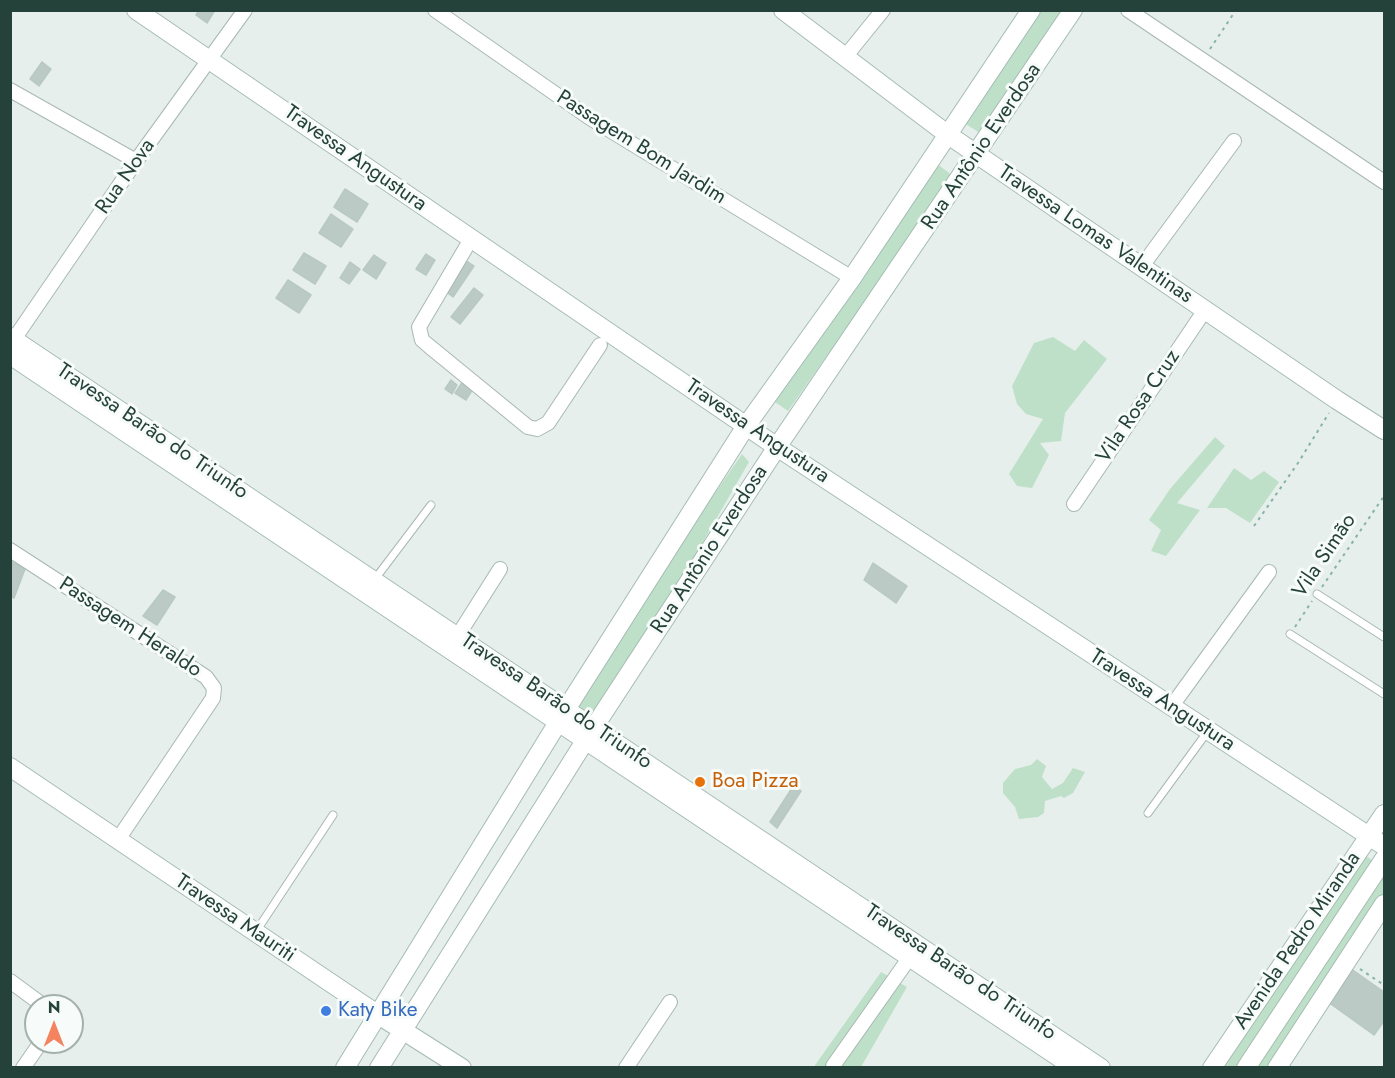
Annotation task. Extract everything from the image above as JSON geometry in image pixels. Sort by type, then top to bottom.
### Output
[{"type":"street","name":"Travessa Angustura","points":[[136,10],[471,239],[605,338],[746,426],[1377,841]]},
{"type":"street","name":"Rua Nova","points":[[11,344],[136,161],[245,10]]},
{"type":"street","name":"Passagem Bom Jardim","points":[[435,10],[591,118],[852,278]]},
{"type":"street","name":"Travessa Lomas Valentinas","points":[[783,10],[977,155],[1384,430]]},
{"type":"street","points":[[845,57],[883,10]]},
{"type":"street","name":"Rua Antônio Everdosa","points":[[349,1061],[562,716],[746,426],[852,278],[1031,10]]},
{"type":"street","name":"Rua Antônio Everdosa","points":[[378,1068],[777,447],[977,155],[1073,10]]},
{"type":"street","points":[[1128,10],[1384,182]]},
{"type":"street","points":[[10,90],[136,161]]},
{"type":"street","points":[[1142,266],[1234,141]]},
{"type":"street","points":[[471,239],[419,327],[422,340],[528,427],[537,429],[548,423],[605,338]]},
{"type":"street","name":"Vila Rosa Cruz","points":[[1074,504],[1204,310]]},
{"type":"street","name":"Travessa Barão do Triunfo","points":[[11,344],[135,430],[776,859],[892,936],[1101,1068]]},
{"type":"street","name":"Travessa Barão do Triunfo","points":[[303,543],[374,581],[457,637],[562,716]]},
{"type":"street","name":"Passagem Heraldo","points":[[10,550],[206,677],[214,688],[213,698],[117,841]]},
{"type":"street","points":[[457,637],[500,569]]},
{"type":"street","points":[[1171,707],[1269,572]]},
{"type":"street","name":"Travessa Mauriti","points":[[10,767],[255,933],[462,1068]]},
{"type":"street","name":"Avenida Pedro Miranda","points":[[1212,1068],[1377,841],[1384,814]]},
{"type":"street","name":"Avenida Pedro Miranda","points":[[1246,1068],[1384,859]]},
{"type":"street","points":[[1282,1063],[1384,904]]},
{"type":"street","name":"Travessa Barão do Triunfo","points":[[892,936],[910,957],[1075,1068]]},
{"type":"street","points":[[833,1066],[910,957]]},
{"type":"street","points":[[10,981],[28,994]]},
{"type":"street","points":[[626,1068],[670,1002]]},
{"type":"street","points":[[349,1061],[362,1051],[371,1054],[377,1061],[378,1068]]},
{"type":"street","points":[[23,1068],[33,1054]]},
{"type":"lane","points":[[374,581],[431,505]]},
{"type":"lane","points":[[1317,594],[1384,637]]},
{"type":"lane","points":[[1290,634],[1384,694]]},
{"type":"lane","points":[[1148,813],[1208,731]]},
{"type":"lane","points":[[255,933],[333,815]]},
{"type":"path","points":[[1202,61],[1236,10]]},
{"type":"path","points":[[1254,526],[1298,464],[1327,416]]},
{"type":"path","name":"Vila Simão","points":[[1290,634],[1384,496]]},
{"type":"path","points":[[1347,960],[1384,986]]},
{"type":"green space","points":[[1040,11],[1062,11],[980,133],[964,123]]},
{"type":"green space","points":[[936,163],[953,176],[788,411],[775,402]]},
{"type":"green space","points":[[1053,337],[1075,351],[1084,340],[1107,359],[1065,413],[1061,441],[1040,443],[1049,455],[1032,488],[1017,486],[1009,474],[1043,419],[1026,414],[1017,404],[1012,386],[1034,343]]},
{"type":"green space","points":[[1215,437],[1225,446],[1177,503],[1200,510],[1166,556],[1151,551],[1161,530],[1149,520],[1170,489]]},
{"type":"green space","points":[[742,454],[749,462],[601,719],[570,703]]},
{"type":"green space","points":[[1234,468],[1251,480],[1264,471],[1279,482],[1250,523],[1226,508],[1207,508]]},
{"type":"green space","points":[[1037,759],[1046,766],[1042,777],[1052,789],[1063,783],[1073,768],[1085,772],[1073,793],[1064,798],[1061,796],[1045,801],[1044,813],[1038,817],[1019,819],[1015,807],[1003,793],[1003,783],[1015,769],[1031,765]]},
{"type":"green space","points":[[1362,853],[1376,863],[1240,1067],[1217,1068]]},
{"type":"green space","points":[[1384,869],[1384,896],[1271,1067],[1252,1068]]},
{"type":"green space","points":[[881,972],[907,987],[861,1067],[813,1068]]},
{"type":"building","points":[[199,10],[215,10],[207,23],[196,15]]},
{"type":"building","points":[[42,62],[51,69],[39,86],[30,79]]},
{"type":"building","points":[[345,189],[368,204],[357,222],[334,207]]},
{"type":"building","points":[[331,214],[353,229],[341,247],[319,233]]},
{"type":"building","points":[[304,253],[326,266],[315,284],[293,270]]},
{"type":"building","points":[[426,254],[435,260],[426,275],[416,269]]},
{"type":"building","points":[[374,255],[386,263],[376,279],[363,270]]},
{"type":"building","points":[[465,260],[474,266],[453,297],[445,291]]},
{"type":"building","points":[[350,262],[360,269],[349,284],[340,278]]},
{"type":"building","points":[[288,280],[311,295],[299,313],[276,298]]},
{"type":"building","points":[[474,288],[483,295],[460,324],[451,317]]},
{"type":"building","points":[[451,380],[457,385],[452,394],[445,389]]},
{"type":"building","points":[[464,380],[474,387],[466,400],[455,393]]},
{"type":"building","points":[[10,561],[25,569],[14,598],[10,596]]},
{"type":"building","points":[[873,563],[907,586],[896,603],[864,580]]},
{"type":"building","points":[[163,590],[175,597],[157,625],[143,616]]},
{"type":"building","points":[[794,785],[801,791],[777,828],[770,822]]},
{"type":"building","points":[[1350,968],[1384,992],[1384,1021],[1374,1035],[1328,1002]]},
{"type":"place","name":"Boa Pizza","points":[[700,782]]},
{"type":"place","name":"Katy Bike","points":[[326,1011]]}]
